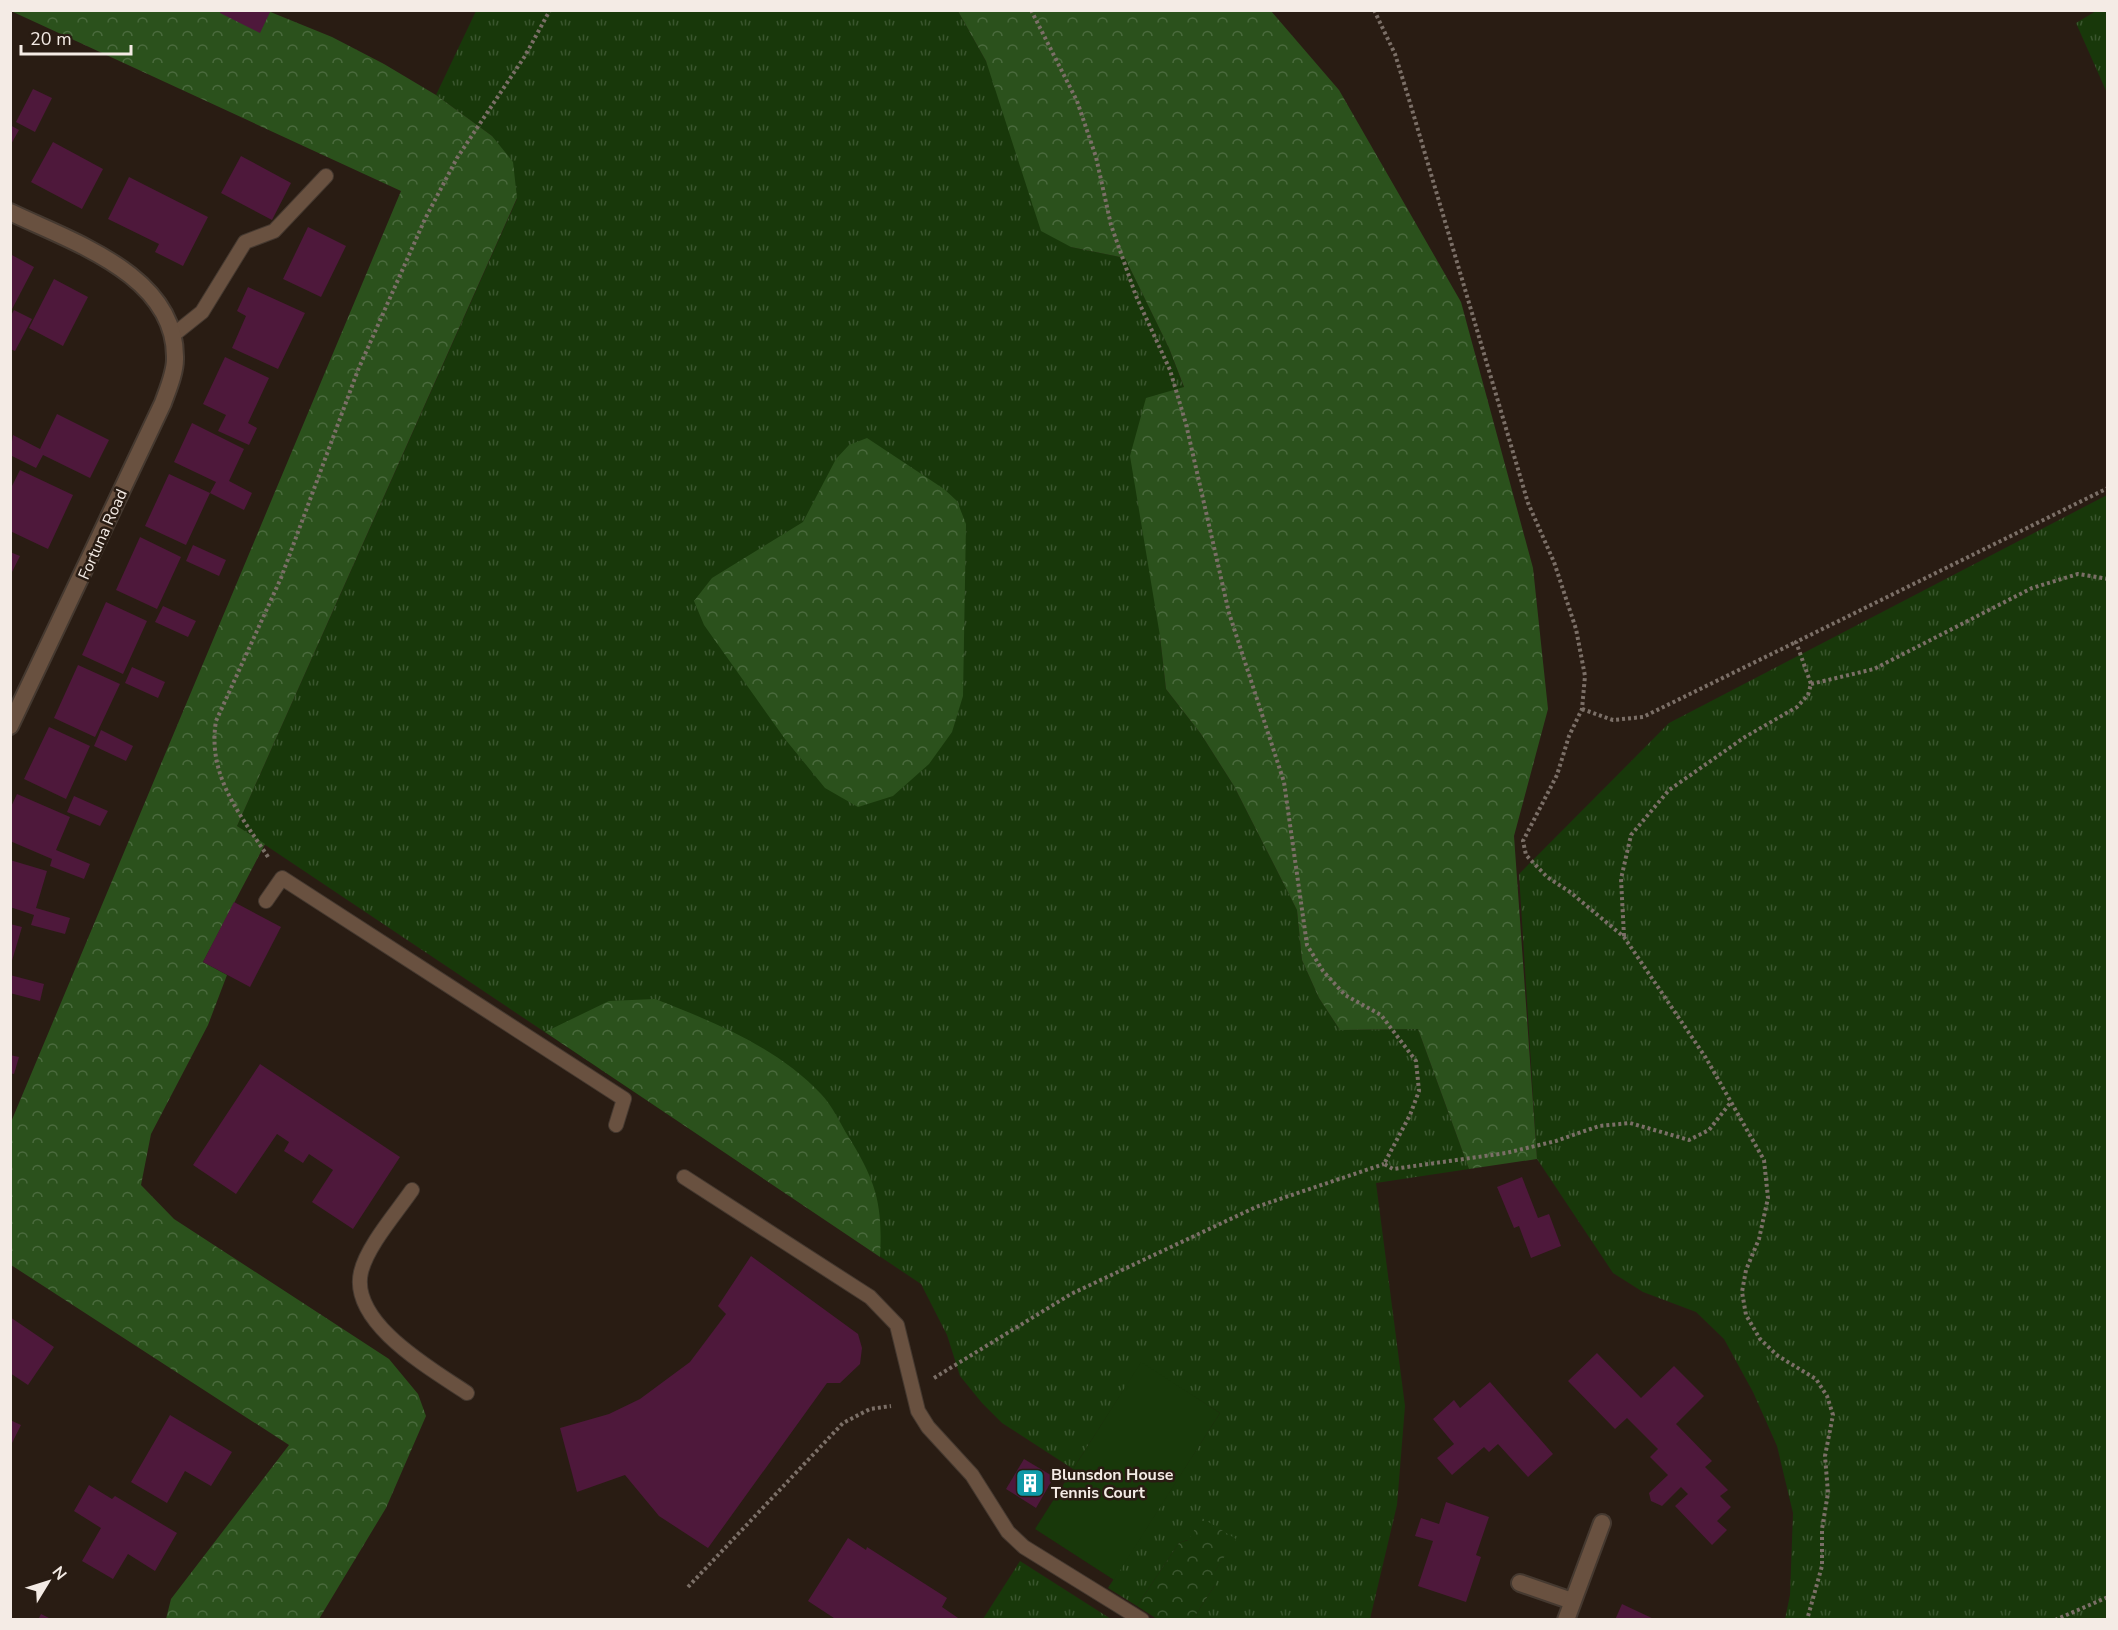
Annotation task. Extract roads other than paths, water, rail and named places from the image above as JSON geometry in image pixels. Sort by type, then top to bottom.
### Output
[{"type":"street","name":"Fortuna Road","points":[[10,212],[133,275],[155,298],[172,336],[175,360],[163,403],[10,726]]},
{"type":"street","points":[[1566,1620],[1602,1523]]},
{"type":"street","points":[[1520,1583],[1572,1601]]},
{"type":"lane","points":[[172,336],[202,312],[245,242],[274,231],[326,176]]},
{"type":"lane","points":[[266,901],[282,878],[624,1099],[616,1125]]},
{"type":"lane","points":[[684,1177],[870,1297],[897,1325],[904,1344],[914,1398],[928,1427],[972,1475],[1008,1532],[1024,1547],[1142,1620]]},
{"type":"lane","points":[[412,1190],[368,1256],[361,1272],[360,1285],[366,1307],[405,1352],[467,1393]]},
{"type":"place","name":"Blunsdon House Tennis Court","points":[[1030,1483]]}]
